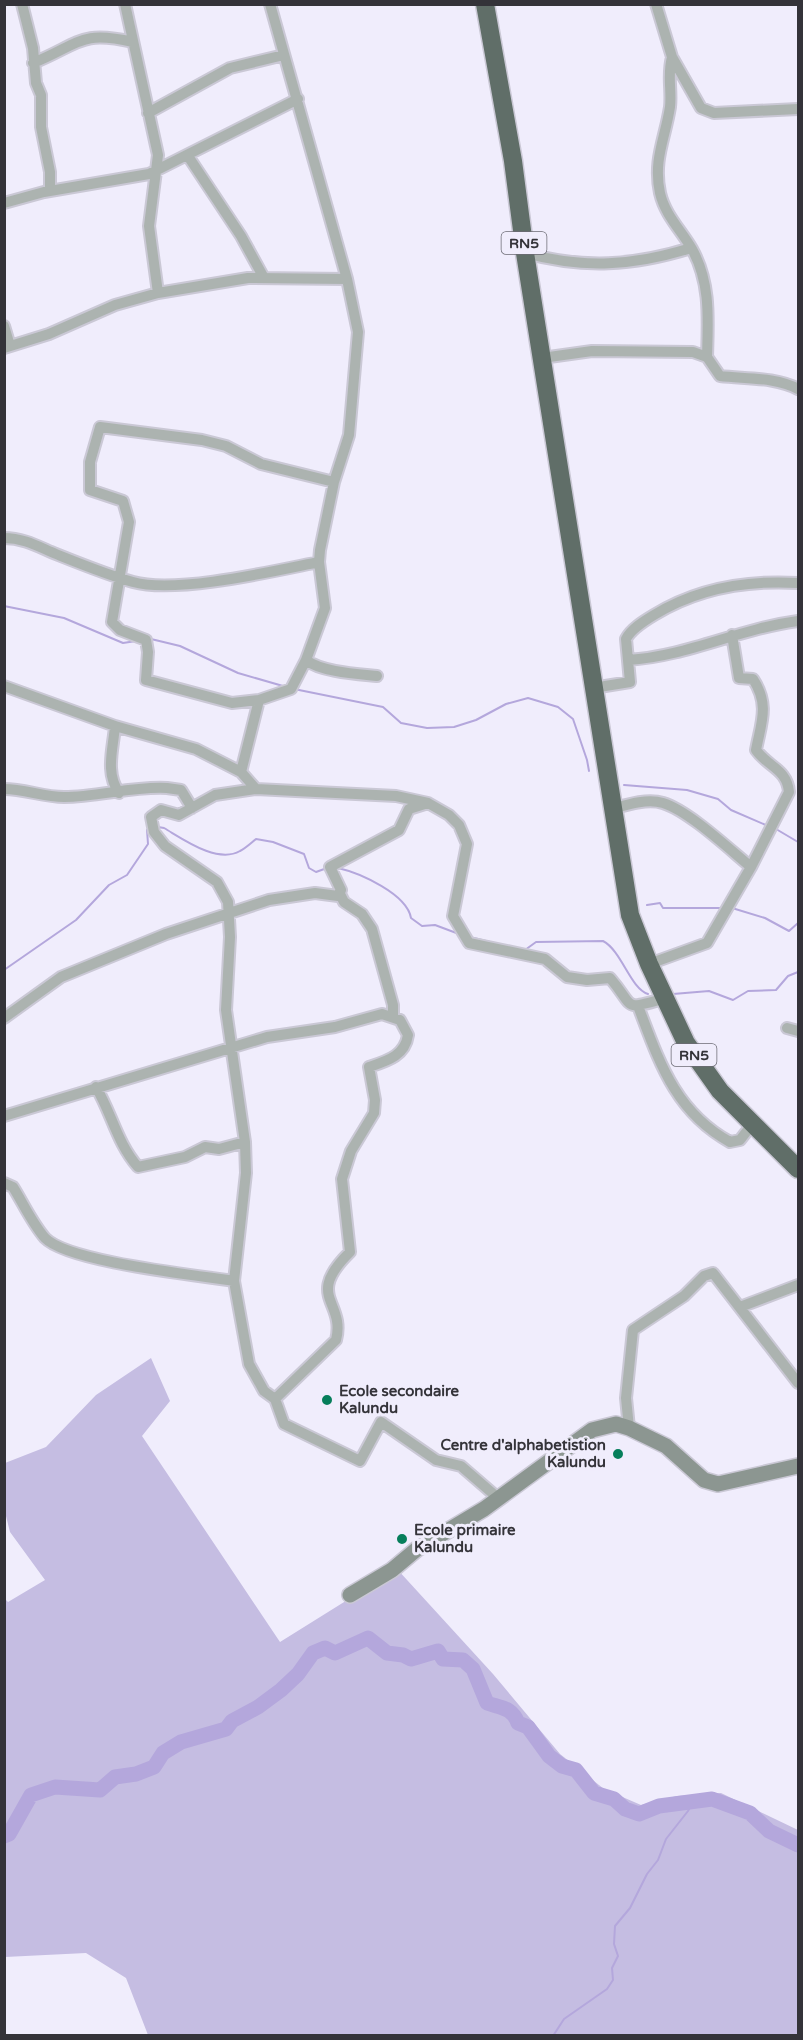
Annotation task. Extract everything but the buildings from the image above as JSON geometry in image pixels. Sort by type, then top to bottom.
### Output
[{"type":"highway","name":"RN5","points":[[485,4],[513,161],[525,253],[630,915],[649,964],[686,1043],[700,1064],[720,1091],[797,1164]]},
{"type":"street","points":[[22,4],[41,95],[41,127],[50,172],[50,191]]},
{"type":"street","points":[[125,4],[158,155],[158,170],[153,187],[149,226],[158,293]]},
{"type":"street","points":[[270,4],[347,279],[358,332],[349,435],[334,482],[319,562],[325,608],[306,660],[291,689],[259,700],[232,703],[146,680],[148,652],[146,640],[120,630],[112,622],[122,577],[121,567],[129,522],[123,501],[90,490],[90,462],[100,427],[202,440],[226,446],[261,465],[334,482]]},
{"type":"street","points":[[656,4],[672,57],[701,108],[714,113],[798,109]]},
{"type":"street","points":[[33,63],[87,37],[109,37],[133,42]]},
{"type":"street","points":[[148,113],[230,68],[284,55]]},
{"type":"street","points":[[672,57],[669,70],[670,105],[656,172],[666,208],[691,248],[707,290],[707,357],[720,376],[767,380],[789,384],[798,389]]},
{"type":"street","points":[[4,203],[50,191],[136,178],[188,156],[259,117],[298,99]]},
{"type":"street","points":[[188,156],[242,236],[264,278]]},
{"type":"street","points":[[525,253],[566,261],[623,264],[691,248]]},
{"type":"street","points":[[4,326],[7,347],[49,334],[115,305],[158,293],[224,280],[347,279]]},
{"type":"street","points":[[542,358],[592,351],[693,352],[707,357]]},
{"type":"street","points":[[4,538],[25,540],[144,584],[182,584],[238,578],[319,562]]},
{"type":"street","points":[[593,688],[630,682],[625,642],[627,635],[644,621],[679,602],[734,585],[778,581],[798,583]]},
{"type":"street","points":[[628,660],[670,655],[759,627],[798,621]]},
{"type":"street","points":[[649,964],[707,943],[751,867],[789,792],[788,780],[776,766],[762,760],[756,750],[764,718],[763,700],[753,679],[739,678],[732,635]]},
{"type":"street","points":[[306,660],[346,672],[377,676]]},
{"type":"street","points":[[4,687],[116,726],[196,749],[241,772],[256,789]]},
{"type":"street","points":[[241,772],[259,700]]},
{"type":"street","points":[[116,726],[110,771],[111,782],[119,793]]},
{"type":"street","points":[[4,789],[52,797],[119,793],[155,787],[181,790],[192,808]]},
{"type":"street","points":[[498,1498],[460,1466],[436,1460],[381,1422],[360,1461],[284,1424],[275,1399],[264,1391],[249,1364],[234,1281],[244,1200],[245,1142],[231,1049],[226,988],[229,913],[223,890],[217,882],[175,855],[154,832],[151,817],[154,812],[161,810],[167,814],[179,815],[215,795],[256,789],[396,796],[428,803],[459,825],[467,844],[453,916],[469,943],[545,959],[567,976],[586,980],[610,978],[628,1003],[638,1006],[666,998]]},
{"type":"street","points":[[612,809],[644,802],[663,803],[696,823],[751,867]]},
{"type":"street","points":[[393,1016],[393,1005],[372,929],[362,914],[344,902],[340,894],[339,883],[333,878],[330,867],[399,830],[409,809],[428,803]]},
{"type":"street","points":[[4,1018],[44,988],[88,964],[117,956],[166,934],[269,900],[303,894],[331,896],[340,894]]},
{"type":"street","points":[[638,1006],[662,1065],[688,1111],[730,1142],[740,1140],[754,1122]]},
{"type":"street","points":[[4,1116],[267,1037],[326,1029],[382,1014],[393,1016],[405,1027],[408,1035],[407,1043],[399,1054],[369,1067],[375,1101],[374,1113],[351,1151],[342,1179],[350,1252],[333,1271],[328,1286],[329,1302],[339,1327],[336,1340],[275,1399]]},
{"type":"street","points":[[96,1087],[109,1112],[115,1132],[138,1167],[178,1160],[205,1147],[219,1149],[245,1142]]},
{"type":"street","points":[[4,1183],[13,1187],[46,1239],[62,1248],[89,1258],[234,1281]]},
{"type":"street","points":[[629,1428],[626,1398],[633,1330],[684,1296],[704,1276],[713,1273],[798,1383]]},
{"type":"street","points":[[740,1307],[798,1285]]},
{"type":"street","points":[[350,1595],[392,1570],[417,1549],[498,1498],[592,1430],[616,1424],[629,1428],[666,1446],[704,1480],[718,1484],[798,1466]]},
{"type":"shaded area","points":[[151,1358],[170,1401],[142,1436],[280,1642],[397,1569],[493,1674],[560,1754],[604,1789],[641,1805],[677,1796],[721,1793],[798,1830],[798,2035],[148,2035],[126,1978],[86,1953],[5,1957],[4,1598],[8,1602],[45,1580],[10,1532],[5,1512],[5,1463],[46,1447],[96,1395]]},
{"type":"waterway","points":[[4,606],[64,618],[123,643],[136,641]]},
{"type":"waterway","points":[[151,639],[180,646],[238,673],[283,686]]},
{"type":"waterway","points":[[294,689],[383,707],[401,723],[427,728],[454,727],[476,720],[506,704],[528,698],[558,707],[573,719],[589,771]]},
{"type":"waterway","points":[[624,785],[687,790],[718,799],[731,810],[768,826]]},
{"type":"waterway","points":[[158,827],[164,828],[190,844],[221,854],[240,851],[256,839],[273,842],[304,854],[309,868],[316,872],[327,868]]},
{"type":"waterway","points":[[4,970],[76,920],[109,885],[127,875],[148,844],[147,830],[149,829]]},
{"type":"waterway","points":[[776,829],[798,842]]},
{"type":"waterway","points":[[338,868],[370,880],[392,893],[408,909],[411,918],[422,926],[435,925],[459,934]]},
{"type":"waterway","points":[[647,905],[660,903],[663,908],[724,908]]},
{"type":"waterway","points":[[732,908],[765,918],[789,931],[798,923]]},
{"type":"waterway","points":[[470,937],[502,945]]},
{"type":"waterway","points":[[525,950],[536,942],[603,941],[616,953],[636,985],[648,994]]},
{"type":"waterway","points":[[673,994],[709,991],[733,1000],[748,991],[776,990],[788,976],[798,972]]},
{"type":"waterway","points":[[4,1836],[9,1834],[31,1795],[55,1787],[100,1790],[115,1777],[136,1774],[154,1767],[163,1753],[181,1742],[226,1729],[232,1721],[258,1707],[298,1674],[313,1653],[325,1648],[335,1653],[368,1638],[387,1653],[403,1655],[411,1659],[438,1651],[443,1659],[463,1660],[473,1669],[487,1703],[513,1714],[518,1723],[528,1727],[549,1756],[562,1766],[576,1770],[594,1793],[614,1799],[625,1809],[639,1814],[659,1806],[712,1799],[750,1813],[769,1831],[798,1845]]},
{"type":"waterway","points":[[553,2036],[564,2019],[607,1989],[613,1980],[612,1968],[618,1956],[614,1944],[615,1926],[630,1908],[647,1874],[658,1860],[666,1839],[692,1803]]},
{"type":"place","name":"Ecole secondaire Kalundu","points":[[327,1400]]},
{"type":"place","name":"Centre d'alphabetistion Kalundu","points":[[618,1454]]},
{"type":"place","name":"Ecole primaire Kalundu","points":[[402,1539]]}]
